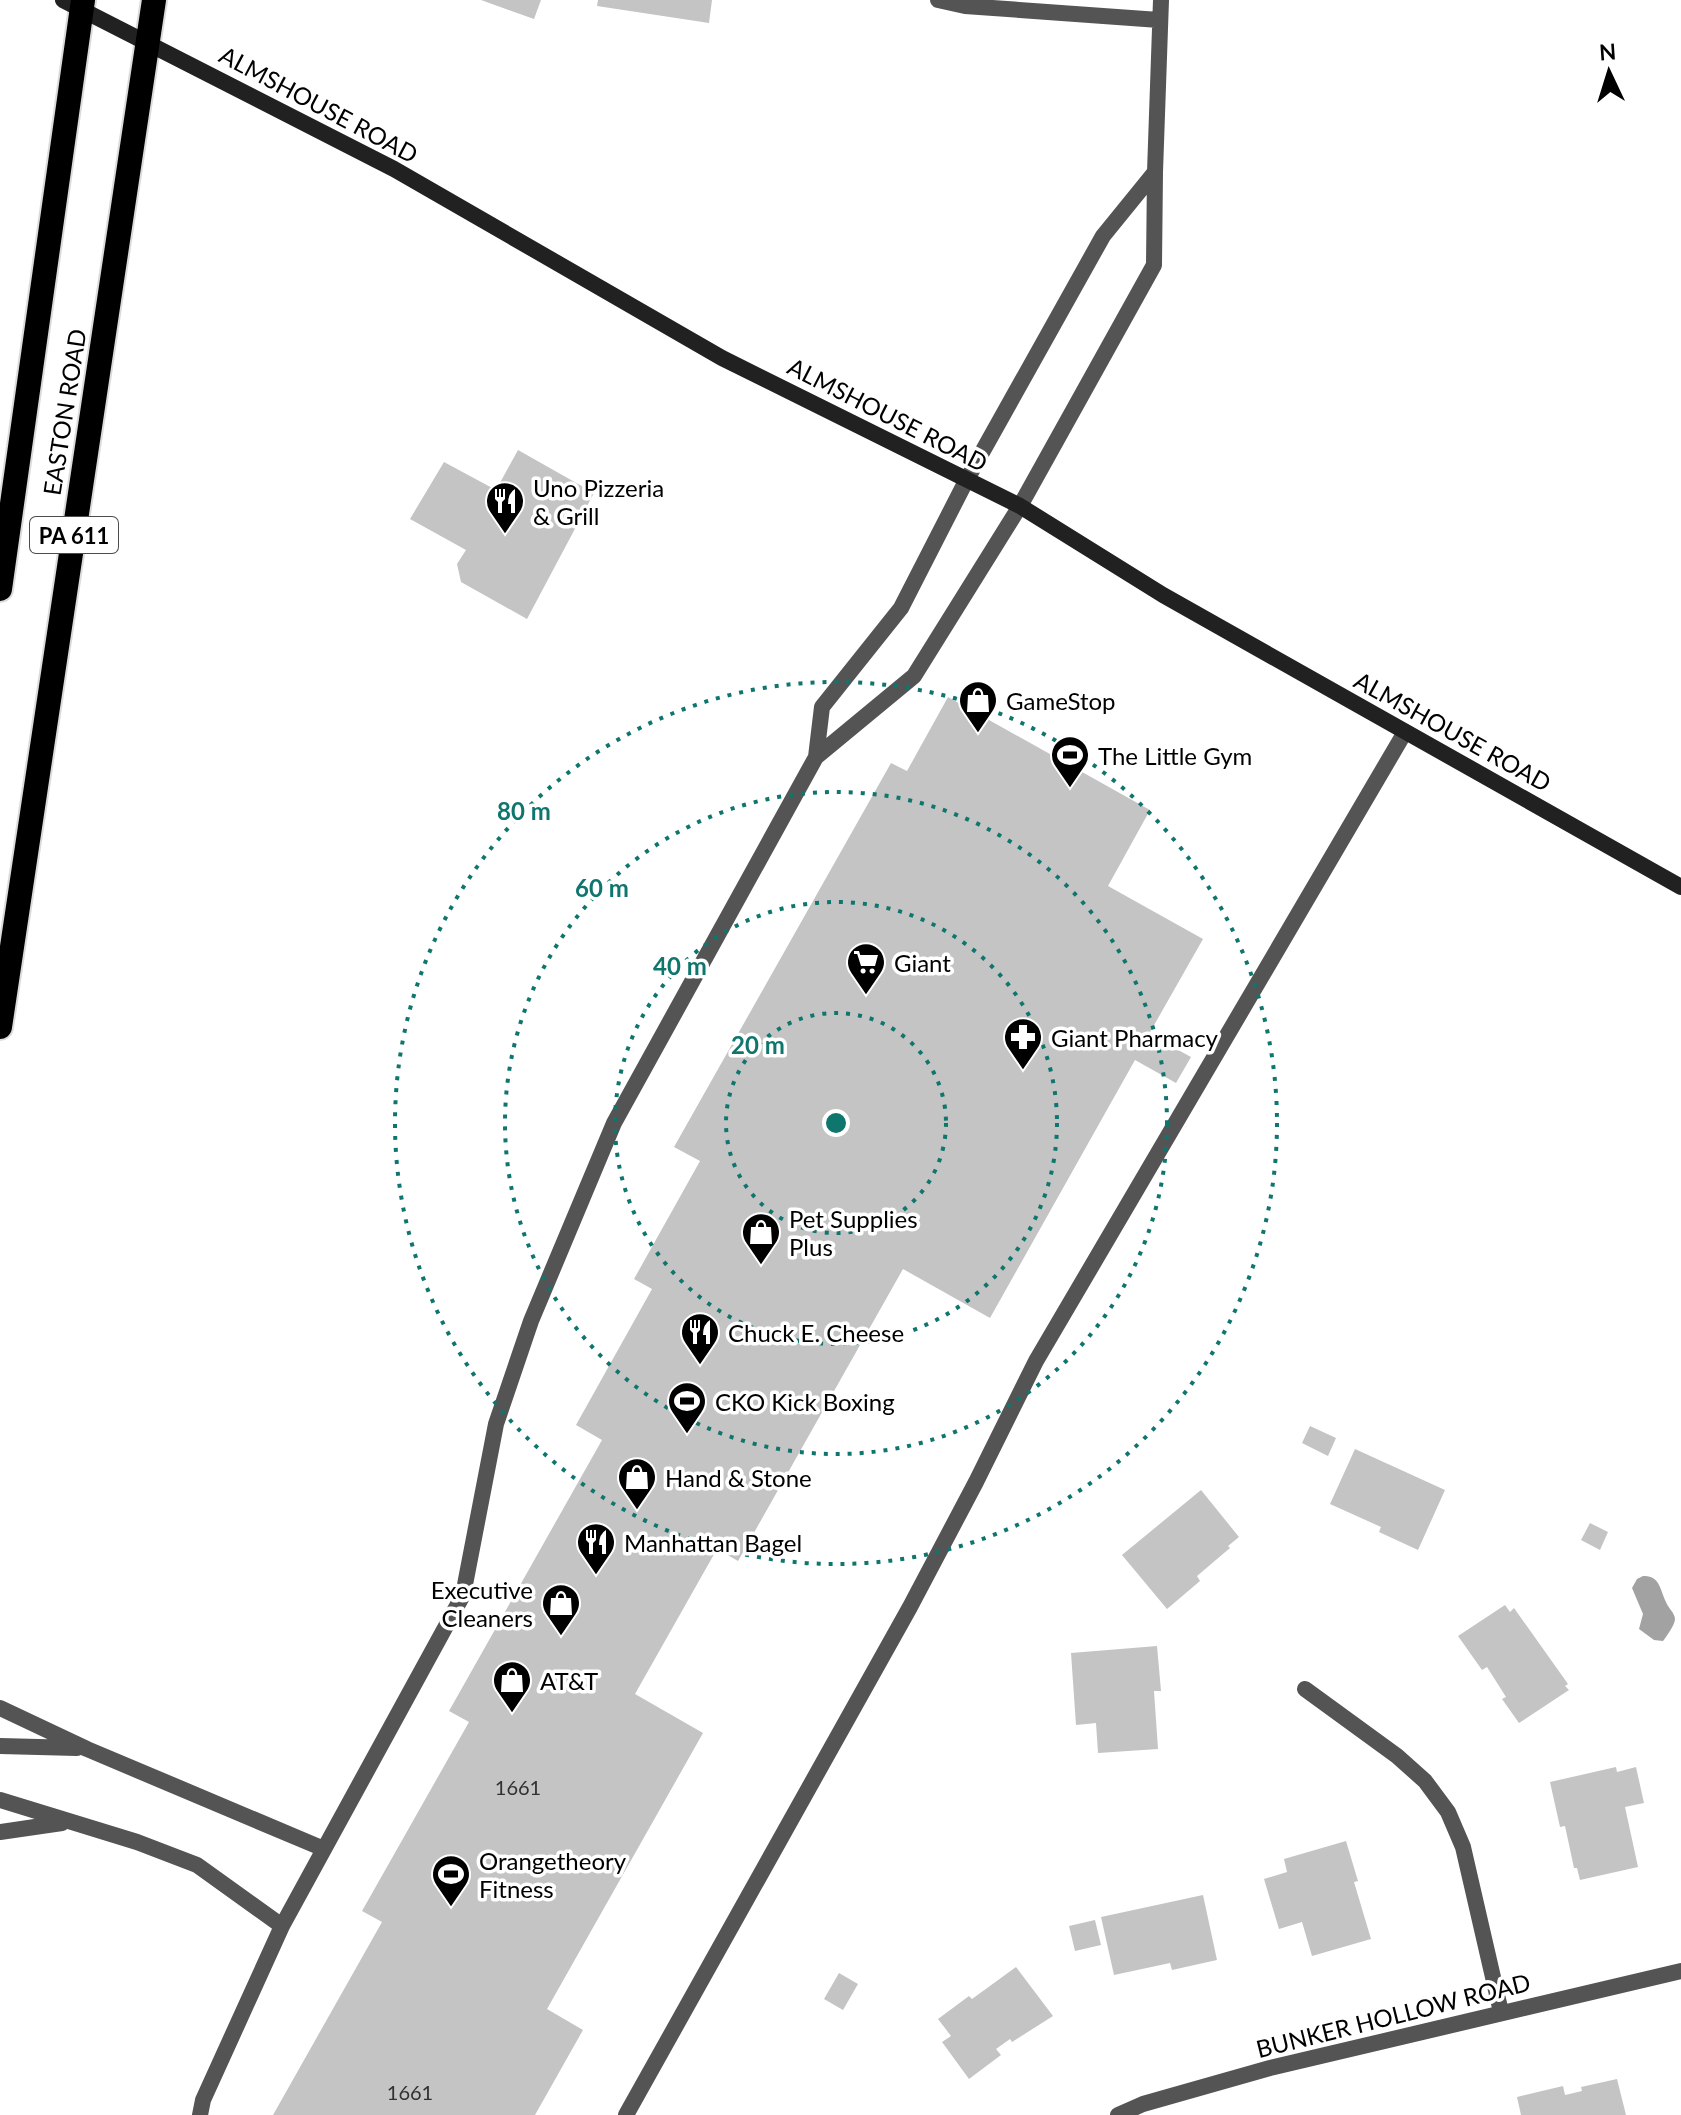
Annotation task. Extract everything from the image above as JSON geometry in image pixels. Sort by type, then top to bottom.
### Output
[{"type":"highway","name":"PA 611","points":[[147,43],[154,0]]},
{"type":"highway","name":"EASTON ROAD","points":[[0,589],[76,3]]},
{"type":"highway","name":"EASTON ROAD","points":[[0,1027],[147,43]]},
{"type":"main road","name":"ALMSHOUSE ROAD","points":[[76,3],[147,43],[394,169],[722,358],[1020,506],[1163,595],[1681,887]]},
{"type":"street","points":[[938,0],[965,6],[1159,20]]},
{"type":"street","points":[[200,2115],[203,2100],[282,1926],[463,1595],[496,1424],[531,1321],[614,1123],[816,757],[914,676],[1020,506],[1154,265],[1161,0]]},
{"type":"street","points":[[816,757],[822,707],[901,608],[966,481],[1103,236],[1155,172]]},
{"type":"street","points":[[626,2115],[910,1607],[1036,1361],[1405,732]]},
{"type":"street","points":[[1305,1689],[1397,1756],[1425,1781],[1448,1812],[1463,1847],[1501,2012]]},
{"type":"street","points":[[0,1708],[87,1749],[324,1849]]},
{"type":"street","points":[[0,1746],[87,1749]]},
{"type":"street","points":[[0,1800],[137,1842],[197,1865],[282,1926]]},
{"type":"street","points":[[0,1832],[66,1822]]},
{"type":"street","name":"BUNKER HOLLOW ROAD","points":[[1118,2115],[1143,2104],[1270,2068],[1681,1971]]},
{"type":"shaded area","points":[[1643,1576],[1656,1581],[1675,1617],[1663,1641],[1654,1640],[1639,1629],[1643,1614],[1632,1588]]},
{"type":"building","points":[[481,0],[541,0],[534,19]]},
{"type":"building","points":[[598,0],[712,0],[709,23],[597,6]]},
{"type":"building","name":"Uno Pizzeria & Grill","points":[[518,450],[594,493],[527,619],[461,582],[457,564],[466,550],[410,519],[444,462],[496,490]]},
{"type":"building","points":[[948,697],[1150,810],[1108,886],[1203,939],[1149,1034],[1191,1057],[1176,1083],[1135,1060],[990,1318],[903,1269],[738,1561],[717,1549],[635,1694],[703,1733],[547,2009],[583,2030],[535,2115],[273,2115],[382,1922],[362,1911],[469,1722],[449,1711],[602,1440],[576,1425],[652,1289],[634,1279],[700,1161],[674,1147],[891,763],[907,771]]},
{"type":"building","points":[[1310,1426],[1336,1438],[1328,1456],[1302,1443]]},
{"type":"building","points":[[1355,1449],[1445,1490],[1418,1550],[1379,1532],[1381,1527],[1330,1504]]},
{"type":"building","points":[[1201,1490],[1239,1537],[1197,1576],[1200,1581],[1167,1609],[1122,1555]]},
{"type":"building","points":[[1590,1523],[1608,1532],[1600,1550],[1581,1540]]},
{"type":"building","points":[[1505,1605],[1510,1612],[1514,1608],[1568,1684],[1565,1686],[1569,1690],[1519,1723],[1502,1699],[1506,1697],[1487,1667],[1482,1670],[1458,1636]]},
{"type":"building","points":[[1157,1646],[1161,1691],[1154,1691],[1158,1749],[1098,1753],[1096,1723],[1076,1725],[1071,1653]]},
{"type":"building","points":[[1616,1767],[1617,1772],[1636,1767],[1644,1803],[1625,1807],[1638,1867],[1580,1880],[1577,1868],[1574,1868],[1565,1826],[1560,1827],[1550,1782]]},
{"type":"building","points":[[1346,1841],[1371,1939],[1312,1956],[1302,1922],[1279,1929],[1264,1879],[1287,1872],[1284,1859]]},
{"type":"building","points":[[1203,1895],[1217,1960],[1172,1970],[1170,1963],[1114,1975],[1101,1917]]},
{"type":"building","points":[[1095,1920],[1101,1945],[1075,1951],[1069,1926]]},
{"type":"building","points":[[1016,1967],[1053,2016],[996,2049],[1001,2055],[969,2079],[942,2042],[951,2036],[938,2019]]},
{"type":"building","points":[[839,1973],[858,1984],[843,2010],[824,1999]]},
{"type":"building","points":[[1617,2079],[1626,2115],[1521,2115],[1517,2097],[1563,2086],[1565,2095],[1582,2091],[1581,2087]]},
{"type":"place","name":"Uno Pizzeria & Grill","points":[[505,535]]},
{"type":"place","name":"GameStop","points":[[978,734]]},
{"type":"place","name":"The Little Gym","points":[[1070,789]]},
{"type":"place","name":"Giant","points":[[866,996]]},
{"type":"place","name":"Giant Pharmacy","points":[[1023,1071]]},
{"type":"place","name":"Pet Supplies Plus","points":[[761,1266]]},
{"type":"place","name":"Chuck E. Cheese","points":[[700,1366]]},
{"type":"place","name":"CKO Kick Boxing","points":[[687,1435]]},
{"type":"place","name":"Hand & Stone","points":[[637,1511]]},
{"type":"place","name":"Manhattan Bagel","points":[[596,1576]]},
{"type":"place","name":"Executive Cleaners","points":[[561,1637]]},
{"type":"place","name":"AT&T","points":[[512,1714]]},
{"type":"place","name":"Orangetheory Fitness","points":[[451,1908]]}]
